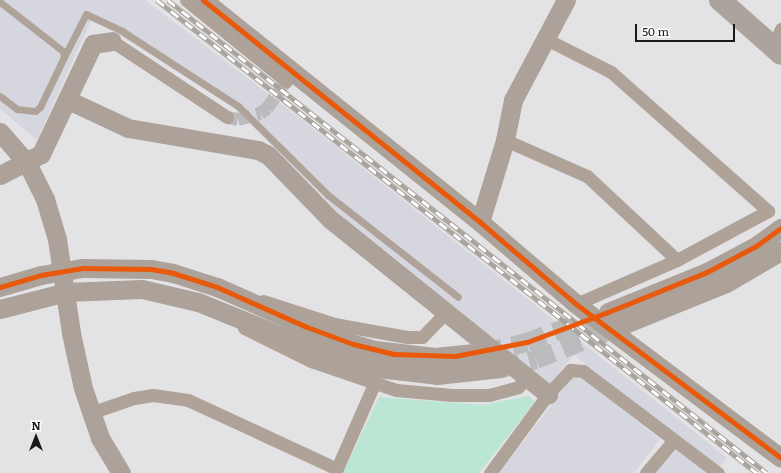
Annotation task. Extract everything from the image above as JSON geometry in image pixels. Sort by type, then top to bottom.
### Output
[{"type":"highway","points":[[720,0],[778,43]]},
{"type":"street","points":[[186,0],[286,82]]},
{"type":"street","points":[[203,0],[480,222],[576,304],[781,458]]},
{"type":"street","points":[[480,222],[505,140],[513,100],[566,0]]},
{"type":"street","points":[[546,39],[611,72],[768,211],[677,260],[576,304]]},
{"type":"street","points":[[0,175],[27,163],[41,154],[68,100],[93,44],[112,41],[227,117]]},
{"type":"street","points":[[68,100],[128,128],[258,150],[268,155],[330,219],[445,313],[548,394]]},
{"type":"street","points":[[0,132],[27,163],[45,199],[63,271],[76,361],[90,413],[100,438],[121,473]]},
{"type":"street","points":[[505,140],[586,176],[677,260]]},
{"type":"street","points":[[608,312],[707,272],[756,246],[781,228]]},
{"type":"street","points":[[620,326],[726,283],[781,251]]},
{"type":"street","points":[[0,287],[63,271],[108,267],[151,270],[195,279],[241,297],[331,337],[375,350],[435,357],[484,352]]},
{"type":"street","points":[[0,309],[66,292],[142,289],[179,296],[215,308],[326,354],[369,367],[437,375],[501,368]]},
{"type":"street","points":[[241,297],[278,304],[354,328],[407,337],[422,337],[445,313]]},
{"type":"street","points":[[215,308],[263,340],[310,361],[374,384],[396,390],[472,396],[503,393],[518,387],[528,378]]},
{"type":"street","points":[[490,473],[548,394],[570,370],[583,372],[673,441],[718,473]]},
{"type":"street","points":[[90,413],[141,397],[153,395],[188,400],[336,471],[374,384]]},
{"type":"street","points":[[646,473],[673,441]]},
{"type":"lane","points":[[0,2],[63,51],[64,57]]},
{"type":"lane","points":[[0,96],[17,109],[35,111],[40,107],[86,14],[122,31],[238,106],[328,195],[458,297]]},
{"type":"shaded area","points":[[0,0],[145,0],[300,118],[727,458],[718,468],[574,355],[548,385],[364,238],[233,107],[114,32],[91,21],[37,140],[0,109]]},
{"type":"shaded area","points":[[576,373],[660,439],[634,473],[499,473]]},
{"type":"shaded area","points":[[675,447],[709,473],[655,473]]},
{"type":"green space","points":[[529,396],[535,402],[479,473],[343,473],[379,397],[483,405]]},
{"type":"tunnel","points":[[227,117],[238,119],[260,113],[267,108],[286,81]]},
{"type":"tunnel","points":[[484,352],[527,342],[608,312]]},
{"type":"tunnel","points":[[501,368],[536,359],[620,326]]},
{"type":"railway","points":[[157,0],[757,473]]},
{"type":"railway","points":[[168,0],[767,473]]},
{"type":"cycle path","points":[[203,0],[480,222],[576,304],[781,458]]},
{"type":"cycle path","points":[[0,287],[41,275],[82,268],[151,269],[173,273],[217,287],[307,327],[353,344],[394,354],[455,356],[527,342],[608,312],[707,272],[756,246],[781,228]]}]
